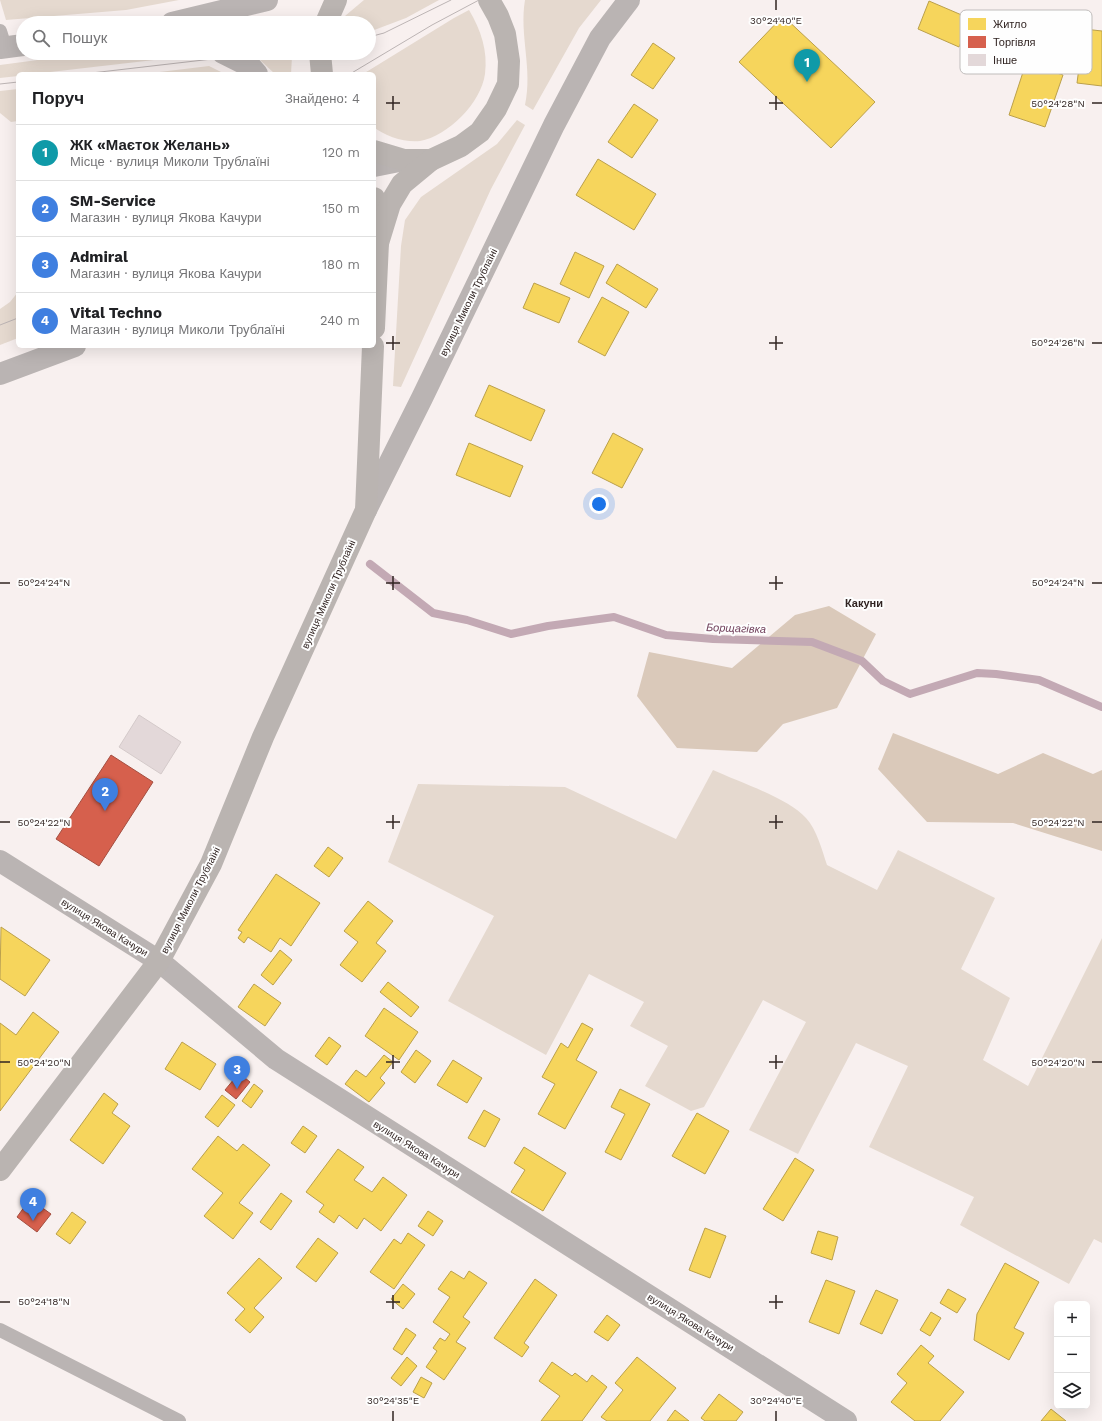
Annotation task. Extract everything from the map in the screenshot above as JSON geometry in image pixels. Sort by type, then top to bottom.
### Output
[{"type":"main road","points":[[329,16],[336,0]]},
{"type":"main road","points":[[489,0],[494,7],[505,34]]},
{"type":"main road","points":[[378,243],[390,204],[402,184],[431,160],[461,146],[480,132],[496,109],[508,84],[509,61],[505,34],[508,0]]},
{"type":"main road","points":[[321,60],[322,72]]},
{"type":"main road","points":[[376,151],[404,160],[431,160]]},
{"type":"main road","points":[[376,220],[378,243],[376,286]]},
{"type":"main road","points":[[366,510],[373,348]]},
{"type":"main road","name":"вулиця Миколи Трублаїні","points":[[0,1170],[159,961],[211,864],[263,736],[366,510]]},
{"type":"street","points":[[201,16],[267,0]]},
{"type":"street","name":"вулиця Миколи Трублаїні","points":[[366,510],[422,398],[557,118],[600,38],[628,0]]},
{"type":"street","points":[[237,60],[251,67],[255,72]]},
{"type":"street","points":[[376,166],[404,160]]},
{"type":"street","points":[[0,374],[70,348]]},
{"type":"street","name":"вулиця Якова Качури","points":[[0,861],[159,961],[276,1059],[846,1421]]},
{"type":"lane","points":[[0,1330],[179,1421]]},
{"type":"shaded area","points":[[0,0],[179,0],[126,10],[54,16],[16,16],[16,19],[6,20]]},
{"type":"shaded area","points":[[364,0],[439,0],[406,18],[376,29],[376,16],[345,16]]},
{"type":"shaded area","points":[[525,0],[601,0],[579,28],[533,110],[525,105],[528,78],[524,26]]},
{"type":"shaded area","points":[[469,10],[483,41],[486,65],[485,74],[477,96],[470,107],[452,125],[431,138],[420,141],[408,141],[396,138],[378,130],[376,128],[376,72],[366,72]]},
{"type":"shaded area","points":[[38,60],[154,60],[50,72],[16,72],[16,76],[0,78],[0,65]]},
{"type":"shaded area","points":[[260,60],[292,60],[291,72],[273,72]]},
{"type":"shaded area","points":[[209,66],[221,72],[160,72]]},
{"type":"shaded area","points":[[16,89],[16,121],[11,122],[0,113],[0,91]]},
{"type":"shaded area","points":[[517,120],[525,125],[491,189],[401,387],[393,386],[401,246],[405,220],[421,197],[497,144]]},
{"type":"shaded area","points":[[16,294],[16,339],[0,345],[0,309],[10,302]]},
{"type":"shaded area","points":[[829,606],[876,634],[837,708],[783,724],[757,752],[677,748],[637,696],[649,652],[732,668],[795,615]]},
{"type":"shaded area","points":[[893,733],[998,774],[1043,753],[1093,774],[1102,770],[1102,851],[1013,823],[927,822],[878,769]]},
{"type":"shaded area","points":[[713,770],[776,797],[798,811],[806,818],[813,828],[819,840],[827,865],[877,890],[898,850],[995,898],[961,969],[1010,998],[983,1060],[1028,1086],[1102,938],[1102,1243],[1094,1239],[1069,1284],[960,1225],[974,1197],[869,1147],[908,1066],[856,1043],[798,1154],[749,1130],[806,1022],[763,1000],[704,1107],[691,1111],[645,1086],[668,1046],[630,1026],[644,1002],[589,974],[546,1055],[448,1001],[494,916],[388,862],[418,784],[565,787],[676,839]]},
{"type":"building: Житло","points":[[929,1],[960,14],[960,45],[959,47],[918,29]]},
{"type":"building: Житло","points":[[783,16],[875,102],[831,148],[739,62]]},
{"type":"building: Житло","points":[[1092,30],[1102,31],[1102,86],[1077,83],[1078,74],[1092,74]]},
{"type":"building: Житло","points":[[653,43],[675,58],[653,89],[631,75]]},
{"type":"building: Житло","points":[[1022,74],[1063,75],[1045,127],[1009,115]]},
{"type":"building: Житло","points":[[634,104],[658,120],[632,158],[608,142]]},
{"type":"building: Житло","points":[[598,159],[656,194],[634,230],[576,195]]},
{"type":"building: Житло","points":[[575,252],[604,266],[589,298],[560,284]]},
{"type":"building: Житло","points":[[617,264],[658,289],[646,308],[606,283]]},
{"type":"building: Житло","points":[[534,283],[570,298],[559,323],[523,308]]},
{"type":"building: Житло","points":[[602,297],[629,312],[605,356],[578,342]]},
{"type":"building: Житло","points":[[489,385],[545,410],[531,441],[475,416]]},
{"type":"building: Житло","points":[[613,433],[643,449],[622,488],[592,473]]},
{"type":"building: Житло","points":[[469,443],[523,466],[510,497],[456,475]]},
{"type":"building: Житло","points":[[328,847],[343,858],[329,877],[314,866]]},
{"type":"building: Житло","points":[[276,874],[320,903],[291,946],[280,938],[271,952],[248,937],[244,943],[238,938],[242,932],[238,930]]},
{"type":"building: Житло","points":[[368,901],[393,921],[376,943],[386,951],[362,982],[340,965],[358,942],[344,931]]},
{"type":"building: Житло","points":[[1,927],[50,960],[25,996],[0,979]]},
{"type":"building: Житло","points":[[280,950],[292,960],[273,985],[261,975]]},
{"type":"building: Житло","points":[[388,982],[419,1007],[411,1017],[380,992]]},
{"type":"building: Житло","points":[[254,984],[281,1003],[265,1026],[238,1007]]},
{"type":"building: Житло","points":[[384,1008],[418,1032],[399,1060],[365,1036]]},
{"type":"building: Житло","points":[[33,1012],[59,1032],[0,1111],[0,1023],[16,1035]]},
{"type":"building: Житло","points":[[582,1023],[593,1029],[576,1060],[597,1072],[565,1129],[538,1114],[555,1084],[542,1077],[561,1043],[568,1048]]},
{"type":"building: Житло","points":[[329,1037],[341,1046],[327,1065],[315,1056]]},
{"type":"building: Житло","points":[[182,1042],[216,1064],[200,1090],[165,1069]]},
{"type":"building: Житло","points":[[416,1050],[431,1061],[415,1083],[401,1072]]},
{"type":"building: Житло","points":[[384,1055],[393,1062],[380,1078],[385,1083],[369,1102],[345,1084],[356,1070],[366,1077]]},
{"type":"building: Житло","points":[[453,1060],[482,1078],[467,1103],[437,1085]]},
{"type":"building: Житло","points":[[254,1084],[263,1091],[251,1108],[242,1101]]},
{"type":"building: Житло","points":[[620,1089],[650,1104],[621,1160],[605,1152],[625,1114],[611,1107]]},
{"type":"building: Житло","points":[[104,1093],[118,1104],[112,1113],[130,1126],[103,1164],[70,1140]]},
{"type":"building: Житло","points":[[222,1095],[235,1105],[218,1127],[205,1117]]},
{"type":"building: Житло","points":[[484,1110],[500,1119],[485,1147],[468,1138]]},
{"type":"building: Житло","points":[[697,1113],[729,1131],[705,1174],[672,1156]]},
{"type":"building: Житло","points":[[303,1126],[317,1136],[305,1153],[291,1143]]},
{"type":"building: Житло","points":[[218,1136],[237,1151],[243,1144],[270,1165],[239,1203],[253,1213],[233,1239],[204,1216],[223,1193],[192,1169]]},
{"type":"building: Житло","points":[[524,1147],[566,1173],[543,1211],[511,1192],[525,1170],[514,1163]]},
{"type":"building: Житло","points":[[338,1149],[364,1167],[354,1180],[372,1192],[383,1177],[407,1195],[381,1231],[364,1218],[357,1229],[339,1215],[334,1223],[319,1212],[324,1205],[306,1192]]},
{"type":"building: Житло","points":[[795,1158],[814,1170],[783,1221],[763,1209]]},
{"type":"building: Житло","points":[[281,1193],[292,1201],[271,1230],[260,1222]]},
{"type":"building: Житло","points":[[428,1211],[443,1221],[433,1236],[418,1226]]},
{"type":"building: Житло","points":[[72,1212],[86,1222],[70,1244],[56,1234]]},
{"type":"building: Житло","points":[[705,1228],[726,1236],[710,1278],[689,1270]]},
{"type":"building: Житло","points":[[818,1231],[838,1237],[832,1260],[811,1253]]},
{"type":"building: Житло","points":[[408,1233],[425,1245],[394,1289],[370,1272],[394,1239],[401,1244]]},
{"type":"building: Житло","points":[[318,1238],[338,1253],[316,1282],[296,1267]]},
{"type":"building: Житло","points":[[259,1258],[282,1278],[254,1308],[264,1317],[250,1333],[235,1320],[245,1309],[227,1293]]},
{"type":"building: Житло","points":[[1005,1263],[1039,1282],[1014,1328],[1024,1333],[1009,1360],[974,1340],[977,1314]]},
{"type":"building: Житло","points":[[451,1271],[464,1279],[469,1271],[487,1283],[463,1317],[470,1322],[456,1342],[466,1348],[444,1380],[426,1367],[437,1351],[433,1348],[440,1338],[445,1341],[450,1334],[433,1322],[450,1297],[438,1289]]},
{"type":"building: Житло","points":[[535,1279],[557,1295],[524,1343],[529,1347],[522,1357],[494,1338]]},
{"type":"building: Житло","points":[[826,1280],[855,1291],[839,1334],[809,1322]]},
{"type":"building: Житло","points":[[403,1284],[415,1294],[403,1309],[391,1299]]},
{"type":"building: Житло","points":[[948,1289],[966,1299],[957,1313],[940,1303]]},
{"type":"building: Житло","points":[[876,1290],[898,1300],[882,1334],[860,1324]]},
{"type":"building: Житло","points":[[931,1312],[941,1318],[930,1336],[920,1330]]},
{"type":"building: Житло","points":[[607,1315],[620,1325],[608,1341],[594,1332]]},
{"type":"building: Житло","points":[[406,1328],[416,1335],[402,1355],[393,1349]]},
{"type":"building: Житло","points":[[921,1345],[934,1356],[928,1363],[964,1392],[940,1421],[915,1421],[891,1402],[907,1383],[897,1374]]},
{"type":"building: Житло","points":[[407,1357],[417,1366],[401,1386],[391,1378]]},
{"type":"building: Житло","points":[[637,1357],[676,1388],[650,1421],[607,1421],[601,1417],[623,1390],[615,1383]]},
{"type":"building: Житло","points":[[552,1362],[572,1376],[575,1373],[587,1382],[592,1375],[607,1387],[582,1421],[541,1421],[560,1396],[539,1381]]},
{"type":"building: Житло","points":[[421,1377],[432,1383],[424,1398],[413,1392]]},
{"type":"building: Житло","points":[[719,1394],[743,1412],[736,1421],[705,1421],[701,1418]]},
{"type":"building: Житло","points":[[1051,1409],[1066,1421],[1041,1421]]},
{"type":"building: Житло","points":[[675,1410],[689,1421],[667,1421]]},
{"type":"building: Торгівля","points":[[111,755],[153,782],[99,866],[56,839]]},
{"type":"building: Торгівля","points":[[239,1073],[250,1082],[236,1099],[225,1090]]},
{"type":"building: Торгівля","points":[[30,1199],[51,1214],[37,1232],[17,1217]]},
{"type":"building: Інше","points":[[139,715],[181,742],[161,774],[119,747]]},
{"type":"waterway","name":"Борщагівка","points":[[370,564],[433,613],[467,620],[511,634],[548,626],[614,617],[666,635],[713,639],[812,642],[862,661],[883,681],[910,694],[977,673],[996,674],[1039,680],[1102,707]]},
{"type":"tram line","points":[[376,35],[384,33],[451,0]]},
{"type":"tram line","points":[[376,58],[432,25],[479,0]]},
{"type":"tram line","points":[[100,72],[204,60]]},
{"type":"tram line","points":[[353,72],[373,60]]},
{"type":"tram line","points":[[0,84],[16,82]]},
{"type":"tram line","points":[[0,325],[16,319]]},
{"type":"place","name":"ЖК «Маєток Желань»","points":[[807,82]]},
{"type":"place","name":"SM-Service","points":[[105,811]]},
{"type":"place","name":"Admiral","points":[[237,1089]]},
{"type":"place","name":"Vital Techno","points":[[33,1221]]},
{"type":"district","name":"Какуни","points":[[864,603]]}]
